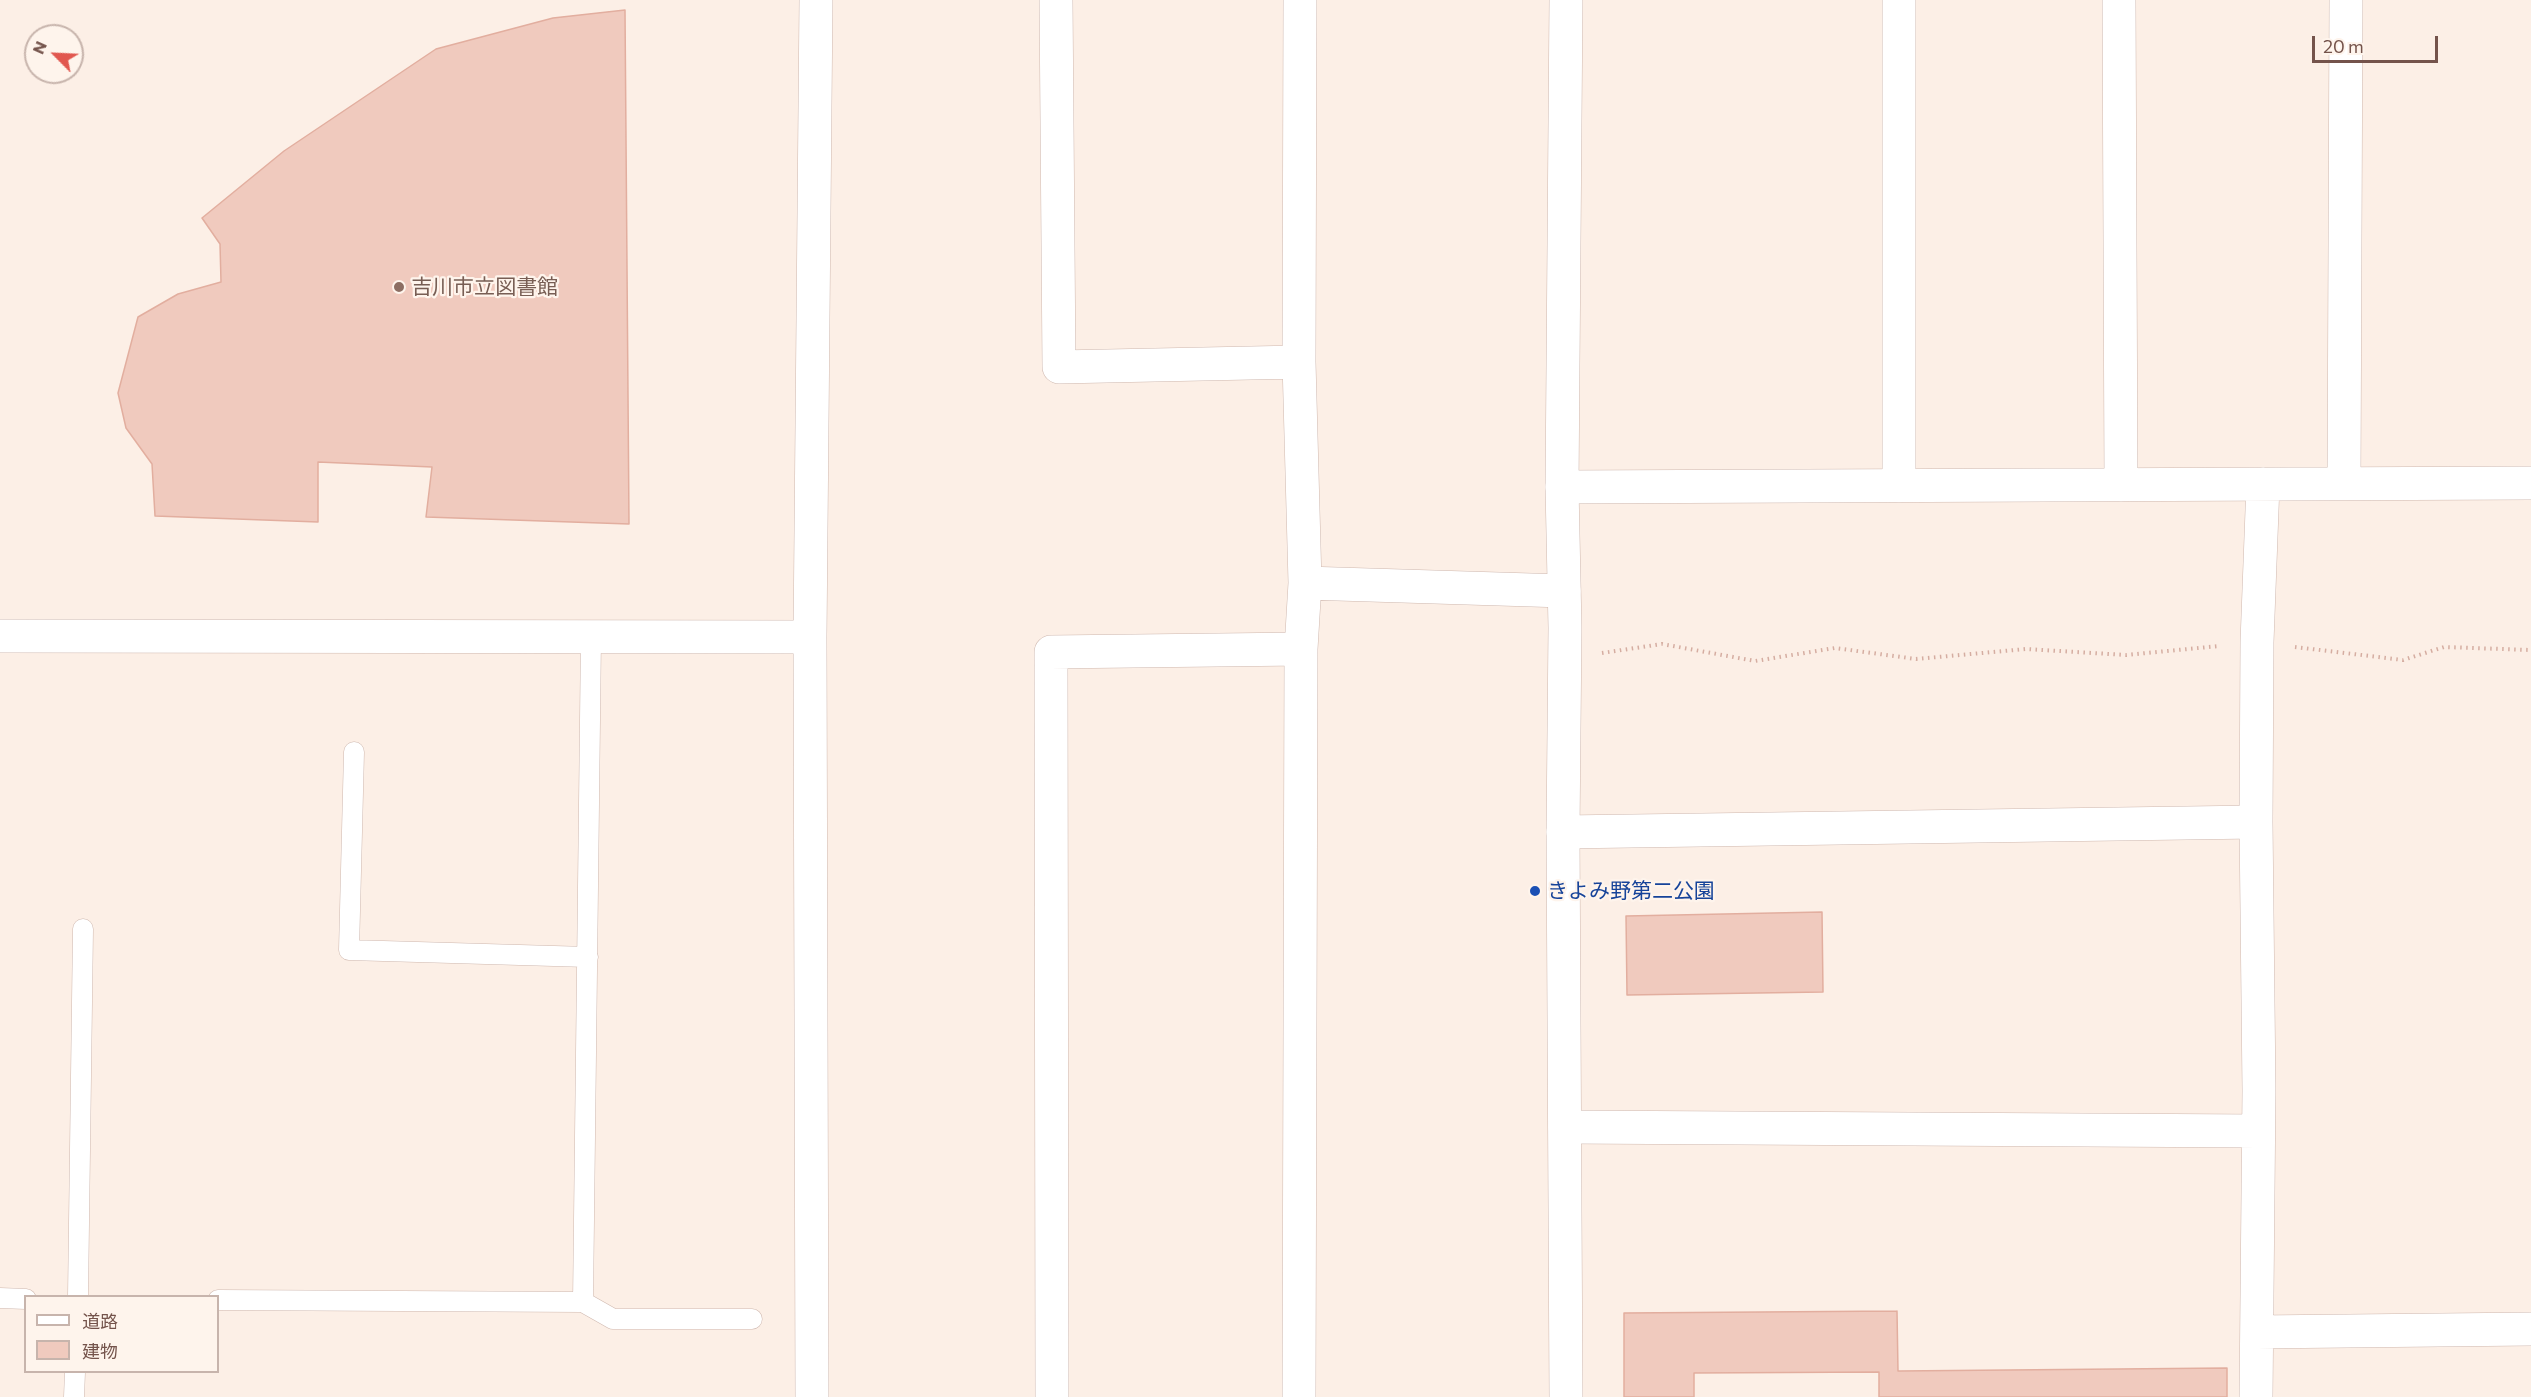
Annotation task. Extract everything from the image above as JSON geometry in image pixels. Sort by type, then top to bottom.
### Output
[{"type":"street","points":[[812,1397],[810,637],[816,0]]},
{"type":"street","points":[[1056,0],[1059,367],[1299,362]]},
{"type":"street","points":[[1299,1397],[1301,649],[1305,583],[1299,362],[1300,0]]},
{"type":"street","points":[[1566,0],[1562,487],[1565,628],[1563,832],[1566,1397]]},
{"type":"street","points":[[1899,0],[1899,486]]},
{"type":"street","points":[[2120,0],[2121,485]]},
{"type":"street","points":[[2344,484],[2346,0]]},
{"type":"street","points":[[1562,487],[2531,483]]},
{"type":"street","points":[[2256,1397],[2257,642],[2263,484]]},
{"type":"street","points":[[1305,583],[1564,591]]},
{"type":"street","points":[[0,636],[810,637]]},
{"type":"street","points":[[1052,1397],[1051,652],[1301,649]]},
{"type":"street","points":[[1563,832],[2256,822]]},
{"type":"street","points":[[1565,1126],[2258,1131]]},
{"type":"street","points":[[2257,1332],[2531,1329]]},
{"type":"lane","points":[[583,1302],[591,637]]},
{"type":"lane","points":[[354,752],[349,950],[588,957]]},
{"type":"lane","points":[[78,1295],[83,930]]},
{"type":"lane","points":[[0,1298],[24,1299]]},
{"type":"lane","points":[[219,1300],[583,1302],[613,1318],[752,1319]]},
{"type":"lane","points":[[74,1397],[75,1373]]},
{"type":"path","points":[[1565,628],[1592,627],[1593,654],[1662,644],[1755,661],[1835,648],[1916,659],[2026,649],[2126,655],[2257,642],[2403,660],[2444,647],[2531,650]]},
{"type":"building","points":[[625,10],[629,524],[426,517],[432,467],[318,462],[318,522],[155,516],[152,464],[126,428],[118,393],[138,317],[178,294],[221,282],[220,244],[202,218],[284,151],[436,49],[553,18]]},
{"type":"building","points":[[1822,912],[1823,992],[1627,995],[1626,916]]},
{"type":"building","points":[[1897,1311],[1898,1371],[2227,1368],[2227,1397],[1879,1397],[1879,1372],[1694,1373],[1694,1397],[1624,1397],[1624,1313]]},
{"type":"place","name":"吉川市立図書館","points":[[399,287]]},
{"type":"place","name":"きよみ野第二公園","points":[[1535,891]]}]
